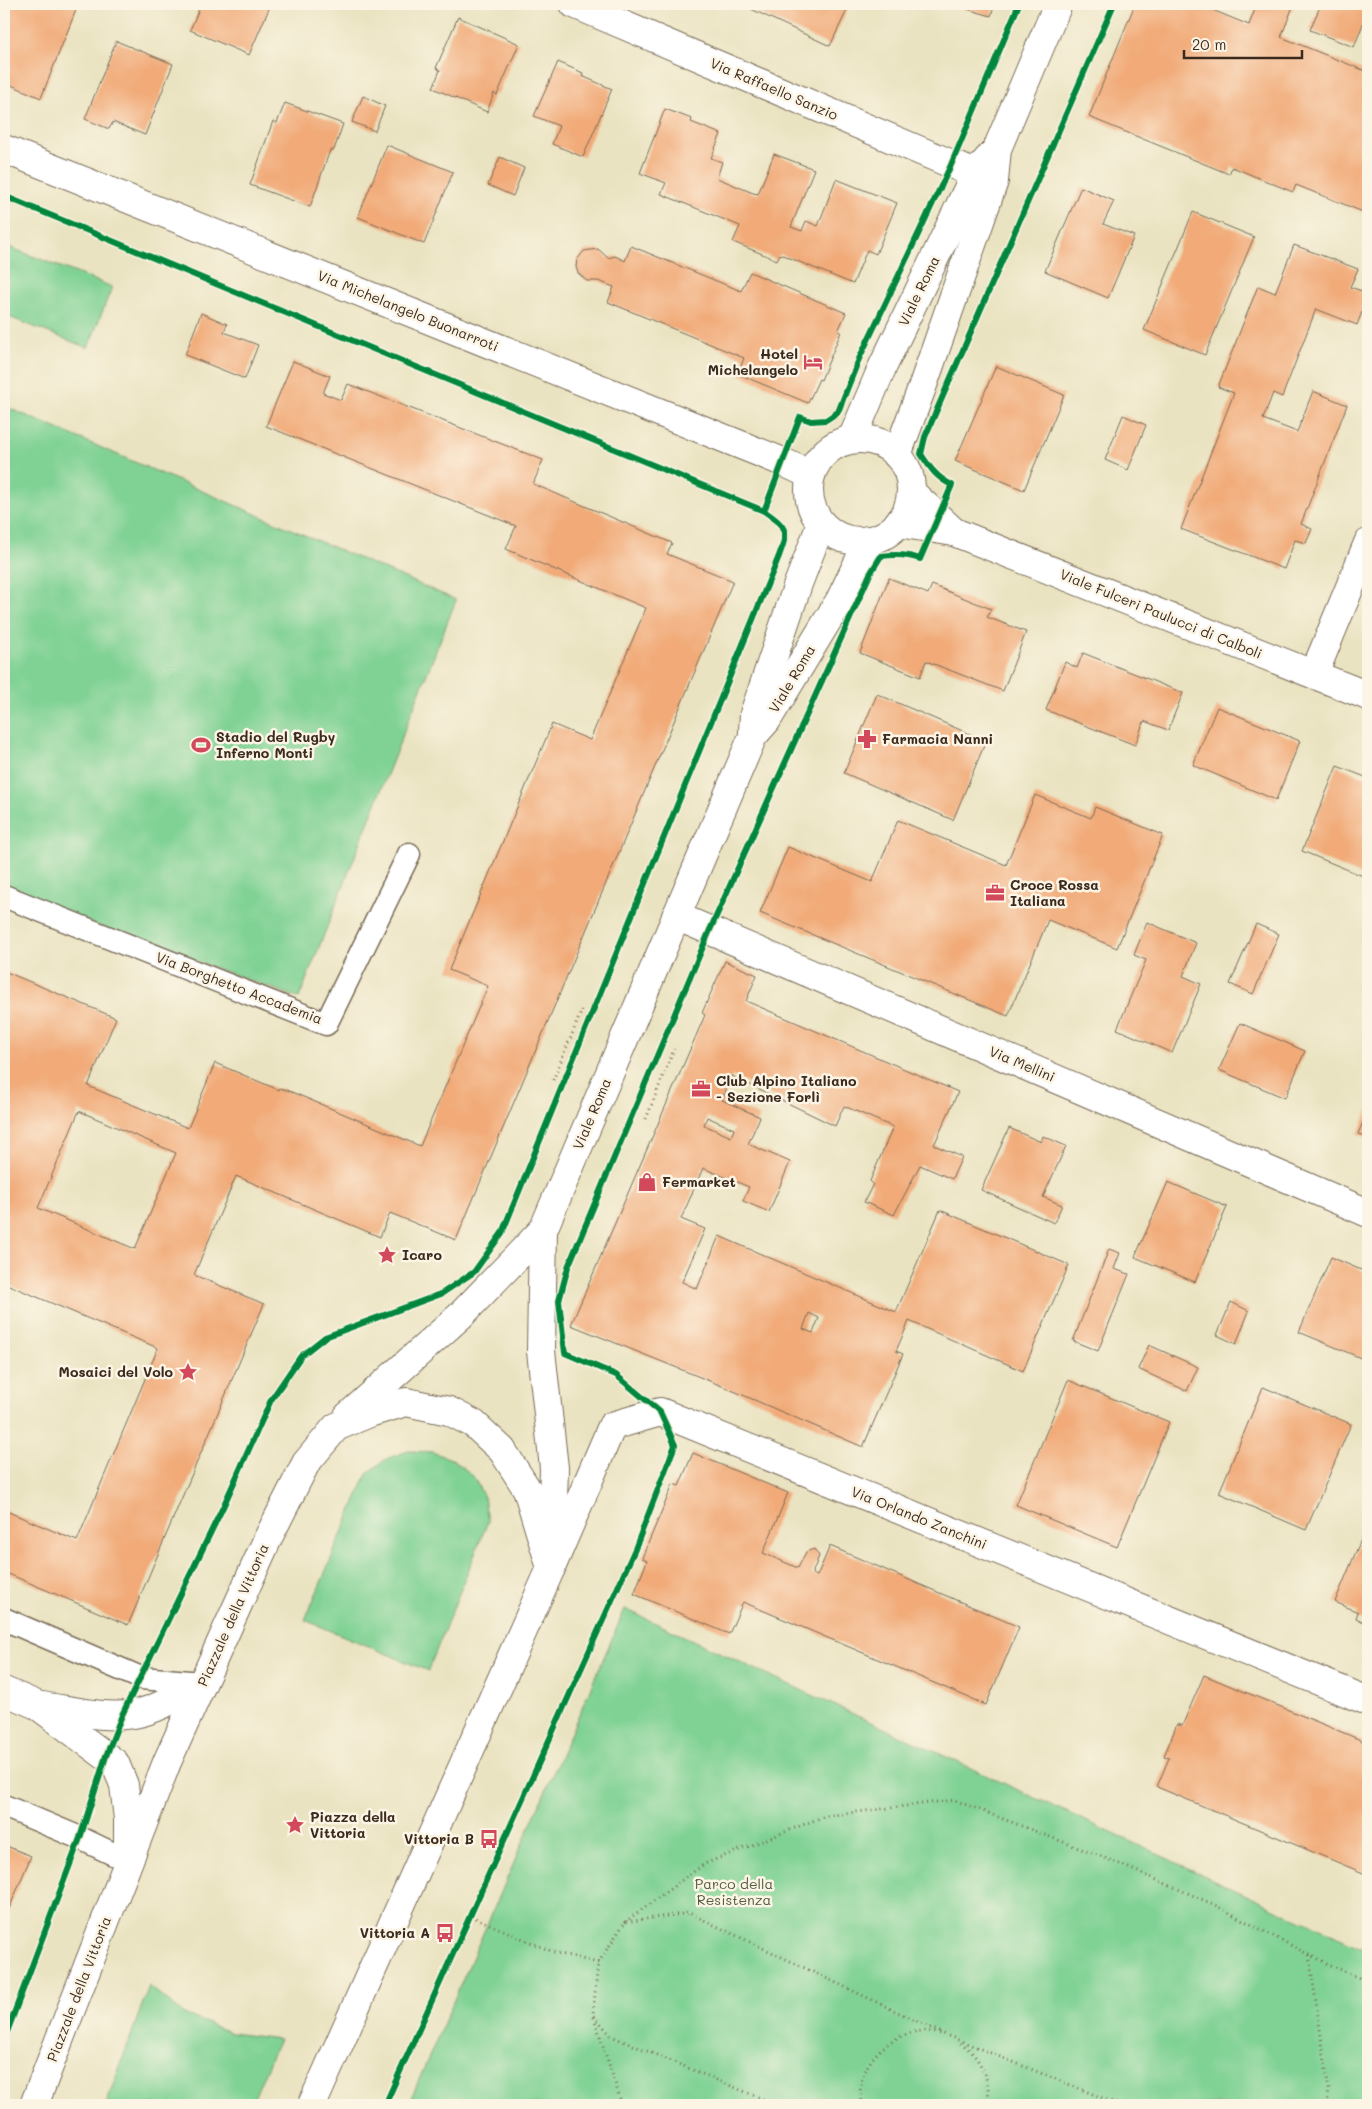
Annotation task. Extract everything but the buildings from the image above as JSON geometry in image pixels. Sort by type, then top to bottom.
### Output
[{"type":"main road","name":"Via Raffaello Sanzio","points":[[574,4],[975,174]]},
{"type":"main road","name":"Viale Roma","points":[[897,455],[924,385],[994,181],[997,149],[1058,4]]},
{"type":"main road","name":"Via Michelangelo Buonarroti","points":[[4,149],[811,475]]},
{"type":"main road","name":"Viale Roma","points":[[852,439],[882,368],[975,174],[997,149]]},
{"type":"main road","points":[[864,438],[888,446],[897,455],[908,472],[911,492],[907,509],[898,523],[885,534],[869,540],[852,540],[835,535],[821,524],[812,509],[808,492],[816,462],[826,451],[838,443],[852,439],[864,438]]},
{"type":"main road","name":"Viale Fulceri Paulucci di Calboli","points":[[911,492],[954,532]]},
{"type":"main road","name":"Viale Fulceri Paulucci di Calboli","points":[[898,523],[954,532],[1368,696]]},
{"type":"main road","name":"Viale Roma","points":[[753,736],[754,714],[798,584],[821,524]]},
{"type":"main road","name":"Viale Roma","points":[[336,1427],[460,1316],[543,1230],[753,736],[768,720],[840,600],[869,540]]},
{"type":"main road","points":[[1314,674],[1368,543]]},
{"type":"main road","name":"Via Mellini","points":[[676,916],[1368,1213]]},
{"type":"main road","points":[[312,2105],[551,1568],[554,1468],[541,1352],[543,1230]]},
{"type":"main road","name":"Piazzale della Vittoria","points":[[34,2105],[167,1762],[202,1683],[268,1538],[306,1463],[336,1427],[372,1412],[406,1402],[449,1411],[474,1424],[502,1450],[527,1489],[551,1568]]},
{"type":"main road","name":"Via Orlando Zanchini","points":[[551,1568],[612,1426],[660,1412],[1368,1702]]},
{"type":"main road","points":[[37,1705],[110,1714],[136,1714],[159,1706],[202,1683]]},
{"type":"main road","points":[[4,1691],[37,1705],[115,1763],[124,1785],[128,1820],[128,1861]]},
{"type":"lane","name":"Via Borghetto Accademia","points":[[4,896],[326,1024],[409,854]]},
{"type":"lane","points":[[4,1619],[141,1678],[202,1683]]},
{"type":"lane","points":[[4,1806],[80,1838],[128,1861]]},
{"type":"path","points":[[553,1080],[582,1010]]},
{"type":"path","points":[[646,1119],[674,1049]]},
{"type":"path","points":[[622,2105],[593,2014],[598,1963],[625,1922],[704,1864],[825,1816],[954,1800],[1115,1862],[1213,1904],[1309,1955],[1368,1982]]},
{"type":"path","points":[[467,1925],[475,1907]]},
{"type":"path","points":[[625,1922],[688,1913],[946,2035],[1120,2105]]},
{"type":"path","points":[[471,1916],[553,1952],[598,1963]]},
{"type":"path","points":[[1309,1955],[1329,2090],[1327,2105]]},
{"type":"path","points":[[593,2014],[611,2036],[777,2105]]},
{"type":"path","points":[[862,2105],[862,2080],[871,2060],[885,2045],[904,2035],[925,2031],[946,2035],[964,2045],[978,2061],[986,2080],[987,2105]]},
{"type":"green space","points":[[4,245],[112,287],[88,348],[4,315]]},
{"type":"green space","name":"Stadio del Rugby Inferno Monti","points":[[4,406],[456,600],[299,998],[51,909],[4,890]]},
{"type":"green space","points":[[408,1451],[432,1452],[454,1460],[473,1476],[484,1497],[488,1521],[428,1671],[305,1620],[367,1474],[386,1459]]},
{"type":"green space","name":"Parco della Resistenza","points":[[625,1609],[1368,1951],[1368,2105],[408,2105]]},
{"type":"green space","points":[[149,1986],[184,2014],[231,2033],[279,2039],[251,2105],[106,2105]]},
{"type":"cycle path","points":[[4,2040],[80,1838],[106,1756],[122,1715],[223,1507],[271,1400],[301,1356],[325,1337],[441,1294],[474,1272],[502,1233],[779,556],[785,535],[784,530],[777,521],[764,511],[800,417],[811,421],[826,420],[838,412],[859,359],[951,165],[1019,4]]},
{"type":"cycle path","points":[[385,2105],[635,1549],[675,1445],[660,1412],[616,1375],[565,1353],[559,1301],[568,1267],[710,930],[870,574],[881,556],[901,555],[920,559],[952,485],[934,472],[921,454],[925,437],[1114,4]]},
{"type":"cycle path","points":[[4,196],[764,511]]},
{"type":"place","name":"Hotel Michelangelo","points":[[813,362]]},
{"type":"place","name":"Farmacia Nanni","points":[[867,739]]},
{"type":"place","name":"Stadio del Rugby Inferno Monti","points":[[201,745]]},
{"type":"place","name":"Croce Rossa Italiana","points":[[995,893]]},
{"type":"place","name":"Club Alpino Italiano - Sezione Forlì","points":[[701,1089]]},
{"type":"place","name":"Fermarket","points":[[647,1182]]},
{"type":"place","name":"Icaro","points":[[387,1255]]},
{"type":"place","name":"Mosaici del Volo","points":[[188,1372]]},
{"type":"place","name":"Piazza della Vittoria","points":[[295,1825]]},
{"type":"place","name":"Vittoria B","points":[[489,1839]]},
{"type":"place","name":"Vittoria A","points":[[445,1933]]}]
